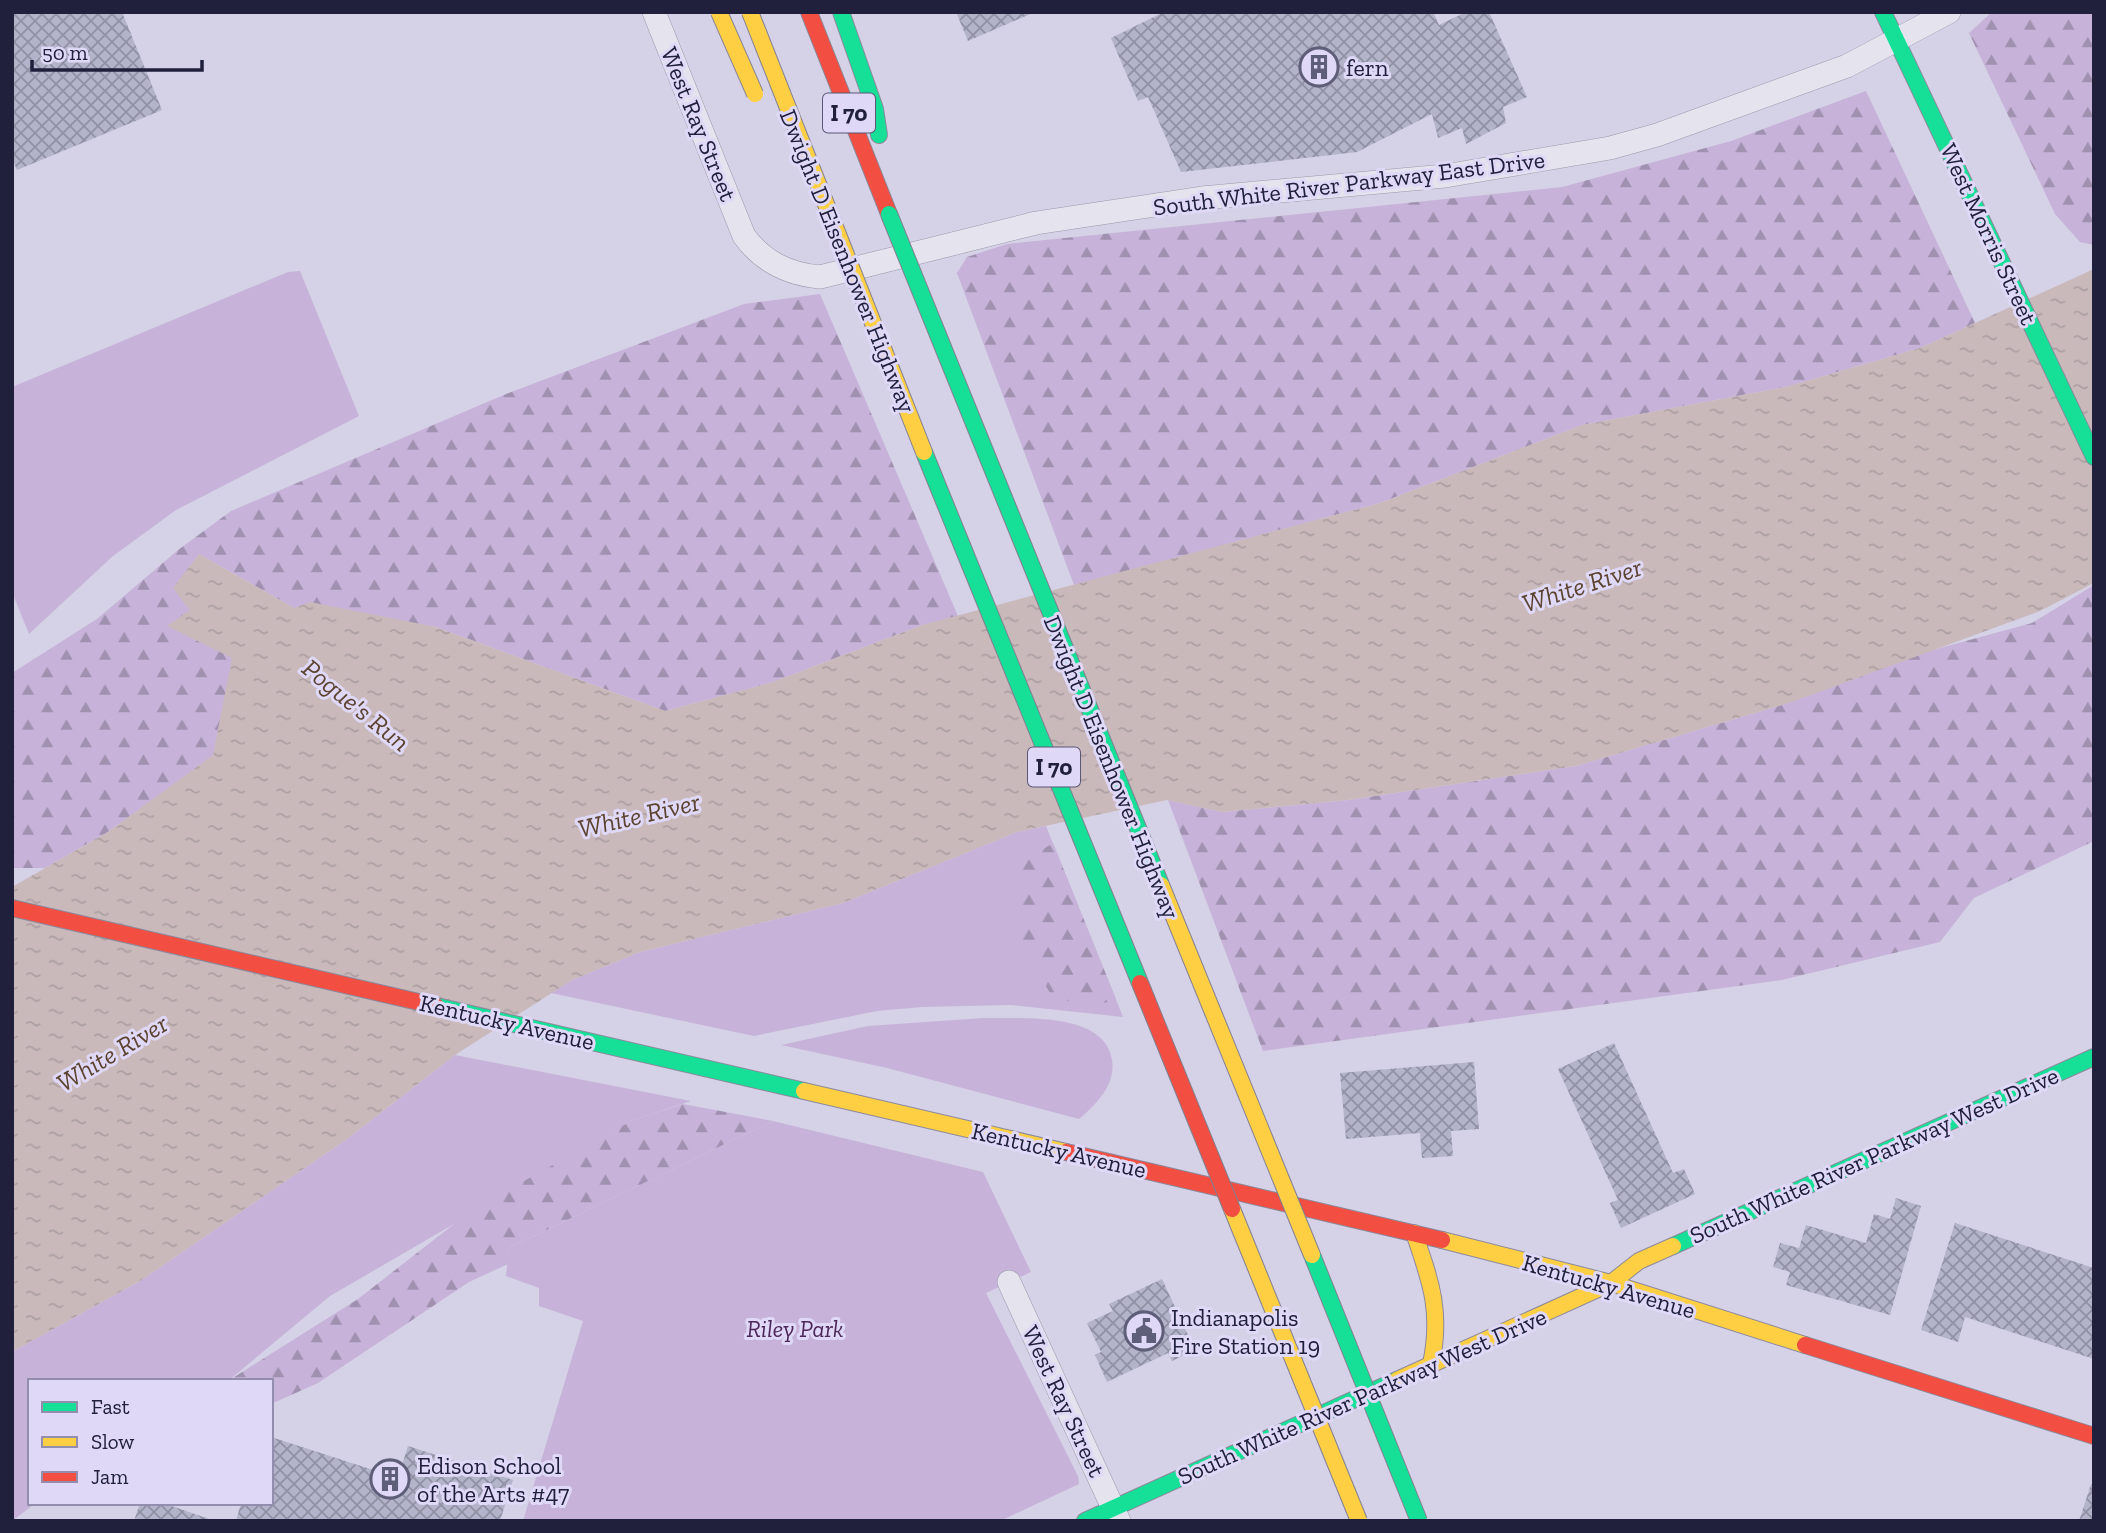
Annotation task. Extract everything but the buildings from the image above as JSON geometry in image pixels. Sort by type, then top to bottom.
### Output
[{"type":"main road","points":[[719,12],[759,105]]},
{"type":"main road","name":"Dwight D Eisenhower Highway","points":[[750,12],[930,467],[1359,1521]]},
{"type":"main road","name":"Dwight D Eisenhower Highway","points":[[809,12],[1022,548],[1333,1303],[1419,1521]]},
{"type":"main road","points":[[841,12],[875,109],[889,214]]},
{"type":"main road","name":"West Morris Street","points":[[1883,12],[2094,457]]},
{"type":"main road","points":[[817,228],[930,467]]},
{"type":"main road","name":"Kentucky Avenue","points":[[12,908],[1414,1233],[1611,1283],[2094,1436]]},
{"type":"main road","name":"South White River Parkway West Drive","points":[[1085,1521],[1116,1514],[1432,1364],[1611,1283],[1639,1261],[2094,1057]]},
{"type":"main road","points":[[1414,1233],[1436,1293],[1439,1311],[1439,1334],[1432,1364]]},
{"type":"street","name":"West Ray Street","points":[[653,12],[744,236]]},
{"type":"street","name":"South White River Parkway East Drive","points":[[744,236],[753,249],[775,265],[803,276],[820,277],[1036,223],[1202,198],[1445,176],[1561,159],[1657,135],[1847,66],[1949,12]]},
{"type":"street","name":"West Ray Street","points":[[1009,1282],[1116,1514]]},
{"type":"green space","points":[[1992,12],[2094,12],[2094,245],[2080,242],[2055,214],[1969,33]]},
{"type":"green space","points":[[1866,91],[1975,323],[1920,348],[1786,387],[1582,425],[1380,503],[1074,585],[957,273],[967,257],[1007,244],[1562,187],[1731,141]]},
{"type":"green space","points":[[300,271],[359,416],[176,510],[113,556],[29,634],[12,592],[12,387],[288,272]]},
{"type":"green space","points":[[820,294],[958,616],[922,625],[773,682],[665,711],[436,627],[294,608],[199,554],[187,570],[233,658],[213,756],[108,832],[45,868],[12,868],[12,673],[97,619],[178,550],[231,511],[506,394],[744,304]]},
{"type":"green space","points":[[2094,585],[2094,841],[1974,898],[1940,942],[1782,980],[1263,1051],[1168,800],[1222,812],[1348,800],[1576,766],[1788,703],[1929,651],[2032,623]]},
{"type":"green space","points":[[1046,826],[1123,1017],[1011,1005],[922,1007],[877,1011],[754,1036],[551,993],[572,980],[640,952],[843,903],[1017,832]]},
{"type":"green space","points":[[1053,843],[1116,999],[1086,1009],[1050,993],[1025,951],[1015,891],[1024,861]]},
{"type":"green space","points":[[983,1018],[1059,1021],[1078,1025],[1094,1033],[1106,1044],[1112,1060],[1111,1077],[1104,1093],[1079,1119],[887,1068],[781,1045],[868,1026]]},
{"type":"green space","points":[[455,1055],[691,1101],[633,1120],[330,1296],[230,1379],[28,1379],[28,1505],[33,1505],[12,1521],[12,1352],[140,1281],[347,1139]]},
{"type":"green space","points":[[683,1104],[773,1121],[509,1248],[508,1264],[469,1282],[318,1383],[273,1403],[273,1379],[231,1379],[358,1299],[472,1210],[633,1120]]},
{"type":"green space","name":"Riley Park","points":[[773,1121],[983,1172],[1031,1272],[986,1293],[1078,1476],[1079,1484],[1000,1521],[523,1521],[583,1321],[539,1306],[539,1288],[506,1276],[509,1248]]},
{"type":"water","points":[[2094,269],[2094,583],[2040,611],[1792,702],[1576,766],[1348,800],[1222,812],[1167,800],[1017,832],[843,903],[640,952],[572,980],[455,1055],[347,1139],[140,1281],[12,1352],[12,887],[108,832],[213,755],[232,658],[167,626],[190,610],[173,588],[199,554],[294,608],[310,602],[436,627],[665,711],[773,682],[922,625],[1380,503],[1582,425],[1786,387],[1920,348]]},
{"type":"traffic: fast","points":[[841,12],[875,109],[879,135]]},
{"type":"traffic: fast","points":[[1883,12],[2094,457]]},
{"type":"traffic: fast","points":[[889,214],[1161,885]]},
{"type":"traffic: fast","points":[[924,452],[1140,983]]},
{"type":"traffic: fast","points":[[436,1006],[804,1091]]},
{"type":"traffic: fast","points":[[1673,1246],[2094,1057]]},
{"type":"traffic: fast","points":[[1312,1255],[1419,1521]]},
{"type":"traffic: fast","points":[[1085,1521],[1397,1380]]},
{"type":"traffic: slow","points":[[719,12],[755,94]]},
{"type":"traffic: slow","points":[[750,12],[924,452]]},
{"type":"traffic: slow","points":[[1161,885],[1312,1255]]},
{"type":"traffic: slow","points":[[804,1091],[1066,1152]]},
{"type":"traffic: slow","points":[[1232,1209],[1359,1521]]},
{"type":"traffic: slow","points":[[1414,1233],[1433,1297],[1435,1328],[1431,1364]]},
{"type":"traffic: slow","points":[[1442,1240],[1611,1283],[1805,1345]]},
{"type":"traffic: slow","points":[[1397,1380],[1611,1283],[1639,1261],[1673,1246]]},
{"type":"traffic: jam","points":[[809,12],[889,214]]},
{"type":"traffic: jam","points":[[12,908],[436,1006]]},
{"type":"traffic: jam","points":[[1140,983],[1232,1209]]},
{"type":"traffic: jam","points":[[1066,1152],[1442,1240]]},
{"type":"traffic: jam","points":[[1805,1345],[2094,1436]]},
{"type":"place","name":"fern","points":[[1319,67]]},
{"type":"place","name":"Indianapolis Fire Station 19","points":[[1144,1331]]},
{"type":"place","name":"Edison School of the Arts #47","points":[[390,1479]]},
{"type":"water label","name":"White River","points":[[1582,585]]},
{"type":"water label","name":"Pogue's Run","points":[[356,705]]},
{"type":"water label","name":"White River","points":[[639,815]]},
{"type":"water label","name":"White River","points":[[112,1053]]}]
